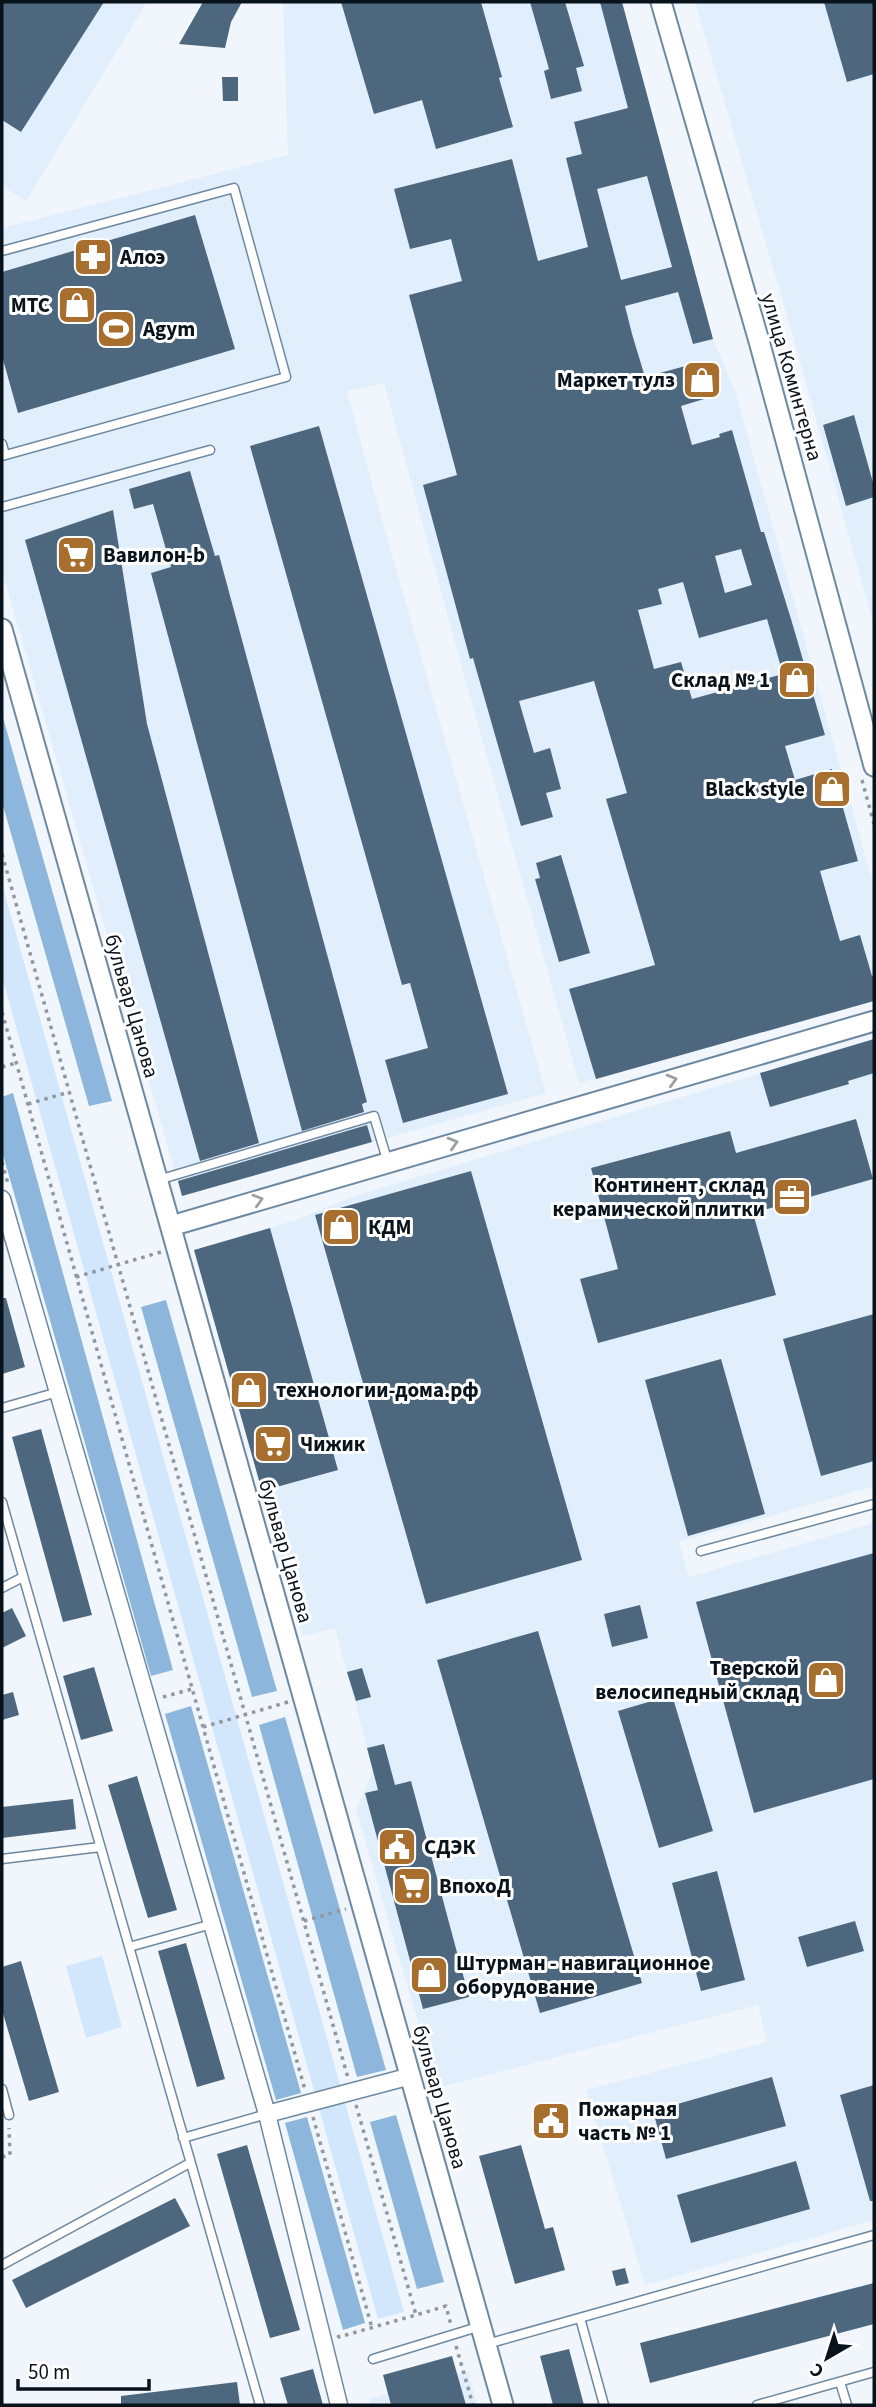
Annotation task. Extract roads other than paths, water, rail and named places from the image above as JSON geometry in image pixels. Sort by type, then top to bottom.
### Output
[{"type":"street","name":"улица Коминтерна","points":[[661,2],[759,341],[867,768]]},
{"type":"street","name":"бульвар Цанова","points":[[2,629],[503,2405]]},
{"type":"street","points":[[171,1226],[874,1021]]},
{"type":"street","points":[[2,1199],[267,2114],[339,2405]]},
{"type":"street","points":[[267,2114],[411,2076]]},
{"type":"lane","points":[[2,251],[233,188],[286,377],[3,455],[2,444]]},
{"type":"lane","points":[[2,507],[210,450]]},
{"type":"lane","points":[[158,1180],[374,1116],[388,1163]]},
{"type":"lane","points":[[2,1408],[58,1392]]},
{"type":"lane","points":[[2,1502],[5,1527],[23,1577],[260,2405]]},
{"type":"lane","points":[[701,1551],[874,1504]]},
{"type":"lane","points":[[2,1588],[23,1577]]},
{"type":"lane","points":[[2,1859],[100,1847]]},
{"type":"lane","points":[[129,1947],[212,1924]]},
{"type":"lane","points":[[2,2089],[9,2115]]},
{"type":"lane","points":[[183,2138],[267,2114]]},
{"type":"lane","points":[[2,2264],[190,2163]]},
{"type":"lane","points":[[373,2359],[453,2334],[484,2335],[580,2318],[874,2235]]},
{"type":"lane","points":[[580,2318],[604,2405]]},
{"type":"lane","points":[[757,2405],[874,2372]]},
{"type":"lane","points":[[840,2382],[847,2405]]},
{"type":"place","name":"Алоэ","points":[[93,257]]},
{"type":"place","name":"МТС","points":[[77,305]]},
{"type":"place","name":"Agym","points":[[116,329]]},
{"type":"place","name":"Маркет тулз","points":[[702,380]]},
{"type":"place","name":"Вавилон-b","points":[[76,555]]},
{"type":"place","name":"Склад № 1","points":[[797,680]]},
{"type":"place","name":"Black style","points":[[832,789]]},
{"type":"place","name":"Континент, склад керамической плитки","points":[[792,1197]]},
{"type":"place","name":"КДМ","points":[[341,1227]]},
{"type":"place","name":"технологии-дома.рф","points":[[249,1390]]},
{"type":"place","name":"Чижик","points":[[273,1444]]},
{"type":"place","name":"Тверской велосипедный склад","points":[[826,1680]]},
{"type":"place","name":"СДЭК","points":[[397,1847]]},
{"type":"place","name":"ВпохоД","points":[[412,1886]]},
{"type":"place","name":"Штурман - навигационное оборудование","points":[[429,1975]]},
{"type":"place","name":"Пожарная часть № 1","points":[[551,2121]]}]
